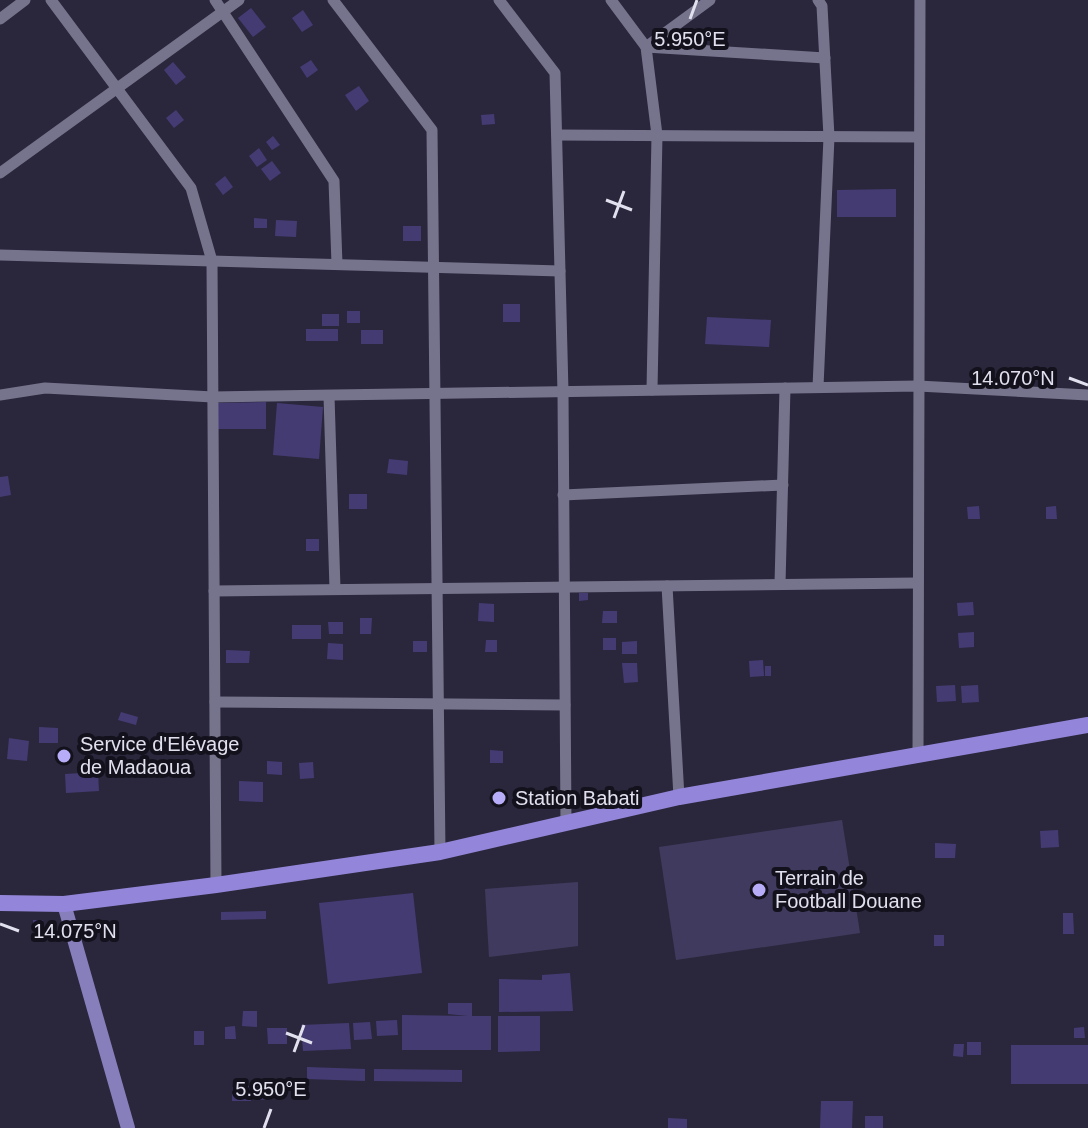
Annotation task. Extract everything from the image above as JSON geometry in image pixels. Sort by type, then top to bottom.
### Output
[{"type":"highway","points":[[0,903],[64,904],[440,852],[679,797],[1088,725]]},
{"type":"main road","points":[[64,904],[128,1128]]},
{"type":"street","points":[[0,19],[25,0]]},
{"type":"street","points":[[51,0],[191,188],[212,261],[216,885]]},
{"type":"street","points":[[215,0],[334,181],[337,264]]},
{"type":"street","points":[[0,173],[239,0]]},
{"type":"street","points":[[333,0],[432,130],[440,852]]},
{"type":"street","points":[[499,0],[555,73],[563,392],[566,824]]},
{"type":"street","points":[[611,0],[646,47],[657,135],[652,390]]},
{"type":"street","points":[[646,47],[710,0]]},
{"type":"street","points":[[818,0],[822,6],[829,137],[818,387]]},
{"type":"street","points":[[918,756],[920,0]]},
{"type":"street","points":[[646,47],[825,58]]},
{"type":"street","points":[[557,135],[919,137]]},
{"type":"street","points":[[0,255],[560,271]]},
{"type":"street","points":[[0,395],[45,388],[213,397],[918,386],[1088,395]]},
{"type":"street","points":[[780,584],[785,388]]},
{"type":"street","points":[[329,396],[335,589]]},
{"type":"street","points":[[563,495],[783,485]]},
{"type":"street","points":[[214,591],[917,583]]},
{"type":"street","points":[[667,586],[679,797]]},
{"type":"street","points":[[215,702],[565,705]]},
{"type":"shaded area","name":"Terrain de Football Douane","points":[[842,820],[860,933],[676,960],[659,847]]},
{"type":"shaded area","points":[[578,882],[578,946],[489,957],[485,889]]},
{"type":"building","points":[[251,8],[266,27],[253,37],[238,18]]},
{"type":"building","points":[[303,10],[313,25],[302,32],[292,18]]},
{"type":"building","points":[[311,60],[318,70],[307,78],[300,67]]},
{"type":"building","points":[[173,62],[186,77],[176,85],[164,70]]},
{"type":"building","points":[[359,86],[369,101],[356,111],[345,95]]},
{"type":"building","points":[[176,110],[184,120],[174,128],[166,118]]},
{"type":"building","points":[[494,114],[495,124],[482,125],[481,115]]},
{"type":"building","points":[[273,136],[280,145],[272,150],[266,142]]},
{"type":"building","points":[[259,148],[267,160],[257,167],[249,156]]},
{"type":"building","points":[[272,161],[281,173],[270,181],[261,169]]},
{"type":"building","points":[[225,176],[233,187],[223,195],[215,184]]},
{"type":"building","points":[[896,189],[896,217],[837,217],[837,190]]},
{"type":"building","points":[[254,218],[267,219],[267,228],[254,228]]},
{"type":"building","points":[[276,220],[297,221],[296,237],[275,236]]},
{"type":"building","points":[[403,226],[421,226],[421,241],[403,241]]},
{"type":"building","points":[[503,304],[520,304],[520,322],[503,322]]},
{"type":"building","points":[[347,311],[360,311],[360,323],[347,323]]},
{"type":"building","points":[[322,314],[339,314],[339,326],[322,326]]},
{"type":"building","points":[[707,317],[771,320],[769,347],[705,344]]},
{"type":"building","points":[[306,329],[338,329],[338,341],[306,341]]},
{"type":"building","points":[[361,330],[383,330],[383,344],[361,344]]},
{"type":"building","points":[[266,402],[266,429],[218,429],[218,403]]},
{"type":"building","points":[[277,403],[323,407],[319,459],[273,455]]},
{"type":"building","points":[[389,459],[408,461],[407,475],[387,473]]},
{"type":"building","points":[[8,476],[11,495],[0,497],[0,477]]},
{"type":"building","points":[[349,494],[367,494],[367,509],[349,509]]},
{"type":"building","points":[[979,506],[980,519],[968,519],[967,507]]},
{"type":"building","points":[[1056,506],[1057,519],[1046,519],[1046,507]]},
{"type":"building","points":[[306,539],[319,539],[319,551],[306,551]]},
{"type":"building","points":[[579,593],[588,593],[588,600],[579,601]]},
{"type":"building","points":[[973,602],[974,615],[958,616],[957,603]]},
{"type":"building","points":[[479,603],[494,604],[494,622],[478,621]]},
{"type":"building","points":[[603,611],[617,611],[617,623],[602,623]]},
{"type":"building","points":[[360,618],[372,618],[371,634],[360,634]]},
{"type":"building","points":[[328,622],[343,622],[343,634],[329,634]]},
{"type":"building","points":[[292,625],[321,625],[321,639],[292,639]]},
{"type":"building","points":[[974,632],[974,647],[959,648],[958,633]]},
{"type":"building","points":[[603,638],[616,638],[616,650],[603,650]]},
{"type":"building","points":[[486,640],[497,640],[497,652],[485,652]]},
{"type":"building","points":[[413,641],[427,641],[427,652],[413,652]]},
{"type":"building","points":[[637,641],[637,654],[622,654],[622,642]]},
{"type":"building","points":[[328,643],[343,644],[343,660],[327,659]]},
{"type":"building","points":[[226,650],[250,651],[249,663],[226,663]]},
{"type":"building","points":[[763,660],[764,676],[750,677],[749,661]]},
{"type":"building","points":[[622,663],[637,663],[638,682],[624,683]]},
{"type":"building","points":[[765,666],[771,666],[771,676],[765,676]]},
{"type":"building","points":[[955,685],[956,701],[937,702],[936,686]]},
{"type":"building","points":[[978,685],[979,702],[962,703],[961,686]]},
{"type":"building","points":[[121,712],[138,717],[136,725],[118,720]]},
{"type":"building","points":[[39,727],[58,728],[58,743],[39,743]]},
{"type":"building","points":[[9,738],[29,741],[27,761],[7,759]]},
{"type":"building","points":[[490,750],[503,751],[503,763],[490,763]]},
{"type":"building","points":[[267,761],[282,762],[282,775],[267,774]]},
{"type":"building","points":[[313,762],[314,778],[300,779],[299,763]]},
{"type":"building","points":[[98,772],[99,791],[66,793],[65,774]]},
{"type":"building","points":[[239,781],[263,782],[263,802],[239,801]]},
{"type":"building","points":[[1058,830],[1059,847],[1041,848],[1040,831]]},
{"type":"building","points":[[935,843],[956,844],[955,858],[935,858]]},
{"type":"building","points":[[413,893],[422,973],[328,984],[319,903]]},
{"type":"building","points":[[266,911],[266,919],[221,920],[221,912]]},
{"type":"building","points":[[1063,913],[1073,913],[1074,934],[1063,934]]},
{"type":"building","points":[[33,920],[43,920],[44,926],[33,926]]},
{"type":"building","points":[[934,935],[944,935],[944,946],[934,946]]},
{"type":"building","points":[[570,973],[573,1011],[499,1012],[499,979],[542,980],[542,975]]},
{"type":"building","points":[[448,1003],[472,1003],[472,1016],[491,1016],[491,1050],[402,1050],[402,1015],[468,1016],[448,1014]]},
{"type":"building","points":[[243,1011],[257,1011],[257,1027],[242,1026]]},
{"type":"building","points":[[498,1016],[540,1016],[540,1051],[498,1052]]},
{"type":"building","points":[[397,1020],[398,1035],[377,1036],[376,1021]]},
{"type":"building","points":[[370,1022],[372,1039],[354,1040],[353,1023]]},
{"type":"building","points":[[349,1023],[351,1049],[303,1051],[301,1025]]},
{"type":"building","points":[[235,1026],[236,1039],[225,1039],[225,1027]]},
{"type":"building","points":[[1084,1027],[1085,1038],[1074,1038],[1074,1028]]},
{"type":"building","points":[[267,1028],[287,1028],[287,1044],[268,1044]]},
{"type":"building","points":[[194,1031],[204,1031],[204,1045],[194,1045]]},
{"type":"building","points":[[967,1042],[981,1042],[981,1055],[967,1055]]},
{"type":"building","points":[[954,1044],[964,1044],[963,1057],[953,1056]]},
{"type":"building","points":[[1011,1045],[1088,1045],[1088,1084],[1011,1084]]},
{"type":"building","points":[[307,1067],[365,1069],[365,1081],[307,1079]]},
{"type":"building","points":[[374,1069],[462,1070],[462,1082],[374,1081]]},
{"type":"building","points":[[258,1084],[273,1084],[273,1099],[258,1100]]},
{"type":"building","points":[[250,1086],[251,1101],[232,1101],[232,1087]]},
{"type":"building","points":[[821,1101],[853,1101],[852,1128],[820,1128]]},
{"type":"building","points":[[865,1116],[883,1116],[883,1128],[865,1128]]},
{"type":"building","points":[[668,1118],[687,1119],[687,1128],[668,1128]]},
{"type":"place","name":"Service d'Elévage de Madaoua","points":[[64,756]]},
{"type":"place","name":"Station Babati","points":[[499,798]]},
{"type":"place","name":"Terrain de Football Douane","points":[[759,890]]}]
